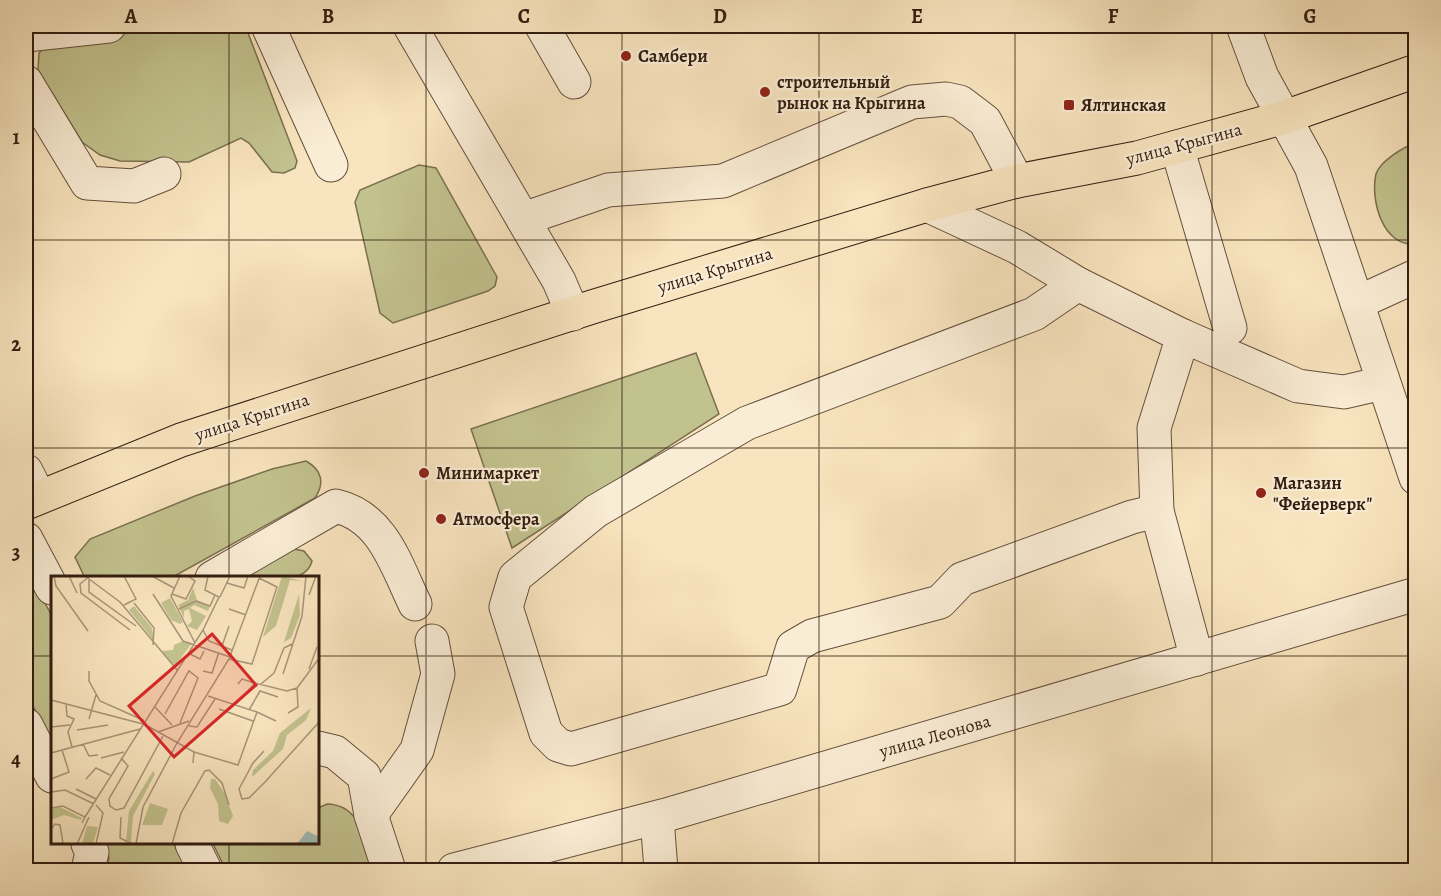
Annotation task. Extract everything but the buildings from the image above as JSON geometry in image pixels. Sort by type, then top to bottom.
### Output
[{"type":"main road","name":"улица Крыгина","points":[[30,490],[573,314],[927,205],[1017,181],[1137,158],[1285,117],[1416,71]]},
{"type":"street","points":[[26,35],[108,26]]},
{"type":"street","points":[[268,26],[331,165]]},
{"type":"street","points":[[410,26],[559,281],[573,314]]},
{"type":"street","points":[[542,26],[574,82]]},
{"type":"street","points":[[1243,26],[1262,77],[1311,166],[1416,478]]},
{"type":"street","points":[[26,82],[87,183],[134,186],[164,174]]},
{"type":"street","points":[[523,219],[608,190],[723,181],[912,102],[946,99],[960,102],[985,121],[1017,181]]},
{"type":"street","points":[[1177,147],[1230,328]]},
{"type":"street","points":[[927,205],[1017,247],[1078,284],[1183,336],[1298,386],[1344,392],[1383,383]]},
{"type":"street","points":[[1357,303],[1416,276]]},
{"type":"street","points":[[1078,284],[1034,315],[747,423],[596,512],[515,577],[506,607],[546,733],[558,745],[571,749],[780,689],[793,647],[812,636],[940,602],[962,579],[1132,517],[1157,511]]},
{"type":"street","points":[[1183,336],[1154,428],[1157,511],[1197,659]]},
{"type":"street","points":[[215,576],[336,506],[354,513],[382,534],[415,604]]},
{"type":"street","points":[[26,539],[51,586]]},
{"type":"street","name":"улица Леонова","points":[[454,870],[657,818],[1416,594]]},
{"type":"street","points":[[371,815],[417,750],[438,674],[432,641]]},
{"type":"street","points":[[26,725],[51,774]]},
{"type":"street","points":[[320,748],[335,752],[364,776],[371,815],[388,870]]},
{"type":"street","points":[[657,818],[661,870]]},
{"type":"street","points":[[88,870],[92,852],[89,845]]},
{"type":"street","points":[[193,845],[205,870]]},
{"type":"green space","points":[[204,26],[239,26],[248,33],[297,161],[295,168],[284,173],[272,172],[249,143],[241,138],[189,162],[120,161],[100,155],[82,142],[38,70],[39,53],[46,45],[59,40]]},
{"type":"green space","points":[[1415,143],[1415,244],[1404,243],[1387,230],[1377,208],[1375,185],[1376,174],[1382,164],[1399,151]]},
{"type":"green space","points":[[419,165],[436,168],[497,277],[495,286],[488,291],[393,323],[380,313],[355,202],[360,190]]},
{"type":"green space","points":[[696,353],[719,414],[512,548],[471,429]]},
{"type":"green space","points":[[306,461],[316,468],[320,477],[320,487],[315,498],[175,576],[84,576],[75,557],[90,539],[195,496],[272,469]]},
{"type":"green space","points":[[294,549],[304,551],[312,561],[308,569],[298,576],[246,576]]},
{"type":"green space","points":[[26,578],[35,585],[51,614],[51,742],[26,692]]},
{"type":"green space","points":[[327,804],[338,806],[347,810],[354,817],[363,834],[372,865],[368,870],[226,870],[214,845],[320,845],[320,807]]},
{"type":"green space","points":[[105,845],[174,845],[187,870],[106,870],[109,858]]},
{"type":"place","name":"Самбери","points":[[626,56]]},
{"type":"place","name":"строительный рынок на Крыгина","points":[[765,92]]},
{"type":"place","name":"Ялтинская","points":[[1069,105]]},
{"type":"place","name":"Минимаркет","points":[[424,473]]},
{"type":"place","name":"Магазин \"Фейерверк\"","points":[[1261,493]]},
{"type":"place","name":"Атмосфера","points":[[441,519]]}]
